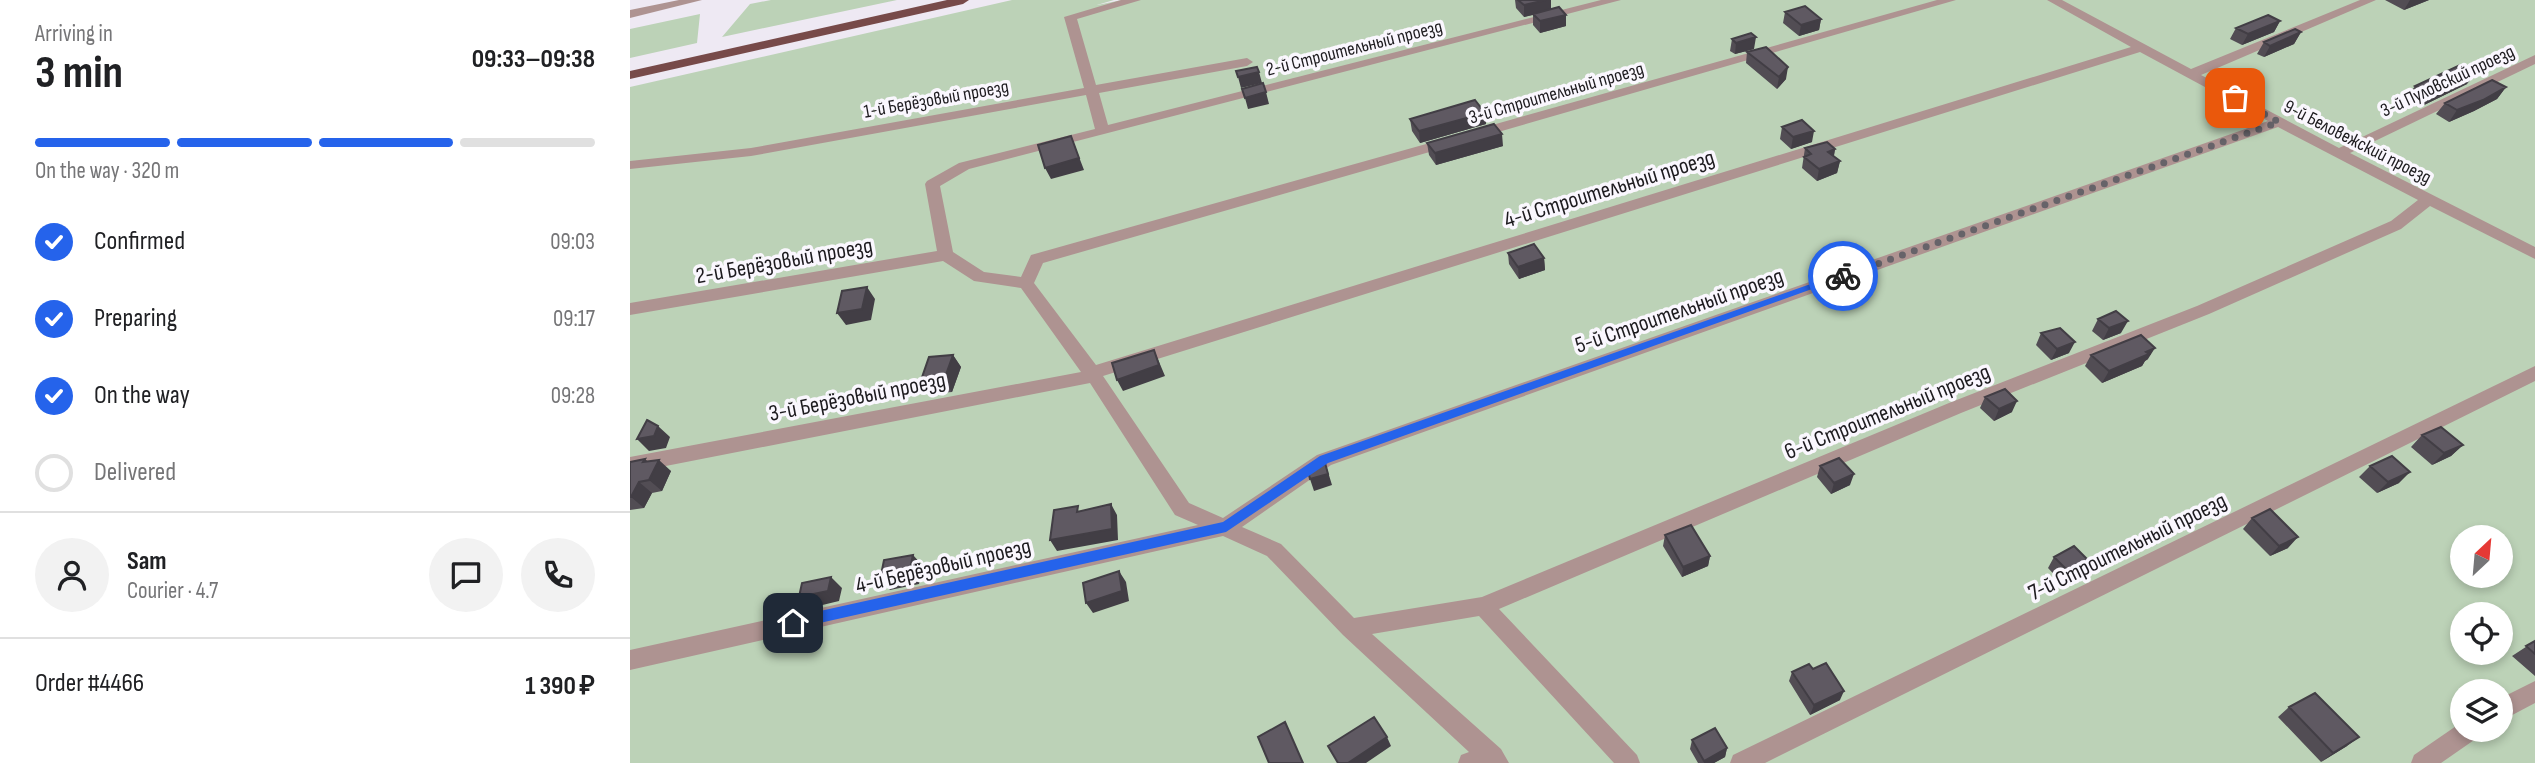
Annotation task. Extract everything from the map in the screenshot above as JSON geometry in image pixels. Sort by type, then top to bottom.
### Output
[{"type":"main road","points":[[630,75],[963,0]]},
{"type":"street","points":[[630,14],[696,0]]},
{"type":"street","points":[[1103,131],[1070,17],[1135,0]]},
{"type":"street","name":"2-й Строительный проезд","points":[[946,256],[932,184],[964,166],[1615,0]]},
{"type":"street","name":"3-й Строительный проезд","points":[[1026,283],[1037,259],[1950,0]]},
{"type":"street","points":[[2191,74],[2370,0]]},
{"type":"street","name":"9-й Беловежский проезд","points":[[2057,1],[2279,122],[2429,199],[2531,246]]},
{"type":"street","name":"4-й Строительный проезд","points":[[1092,375],[2141,48]]},
{"type":"street","name":"3-й Пуловский проезд","points":[[2339,153],[2535,59]]},
{"type":"street","name":"1-й Берёзовый проезд","points":[[630,166],[751,152],[1247,62]]},
{"type":"street","name":"5-й Строительный проезд","points":[[1226,527],[1324,460],[2279,122]]},
{"type":"street","name":"6-й Строительный проезд","points":[[1350,628],[1483,606],[1942,413],[2203,310],[2396,225],[2429,199]]},
{"type":"street","points":[[946,256],[980,277],[1026,283],[1182,509],[1274,550],[1350,628],[1496,760]]},
{"type":"street","name":"2-й Берёзовый проезд","points":[[630,309],[946,256]]},
{"type":"street","name":"7-й Строительный проезд","points":[[1741,763],[2535,373]]},
{"type":"street","name":"3-й Берёзовый проезд","points":[[630,465],[1092,375]]},
{"type":"street","name":"4-й Берёзовый проезд","points":[[630,660],[1226,527]]},
{"type":"street","points":[[1483,606],[1629,763]]},
{"type":"street","points":[[2513,703],[2535,691]]},
{"type":"street","points":[[2421,763],[2452,742]]},
{"type":"street","points":[[1469,763],[1496,760]]},
{"type":"green space","points":[[771,0],[897,0],[722,37],[750,4]]},
{"type":"green space","points":[[1012,0],[1114,0],[1097,5],[1122,0],[2535,0],[2535,763],[630,763],[630,87]]},
{"type":"green space","points":[[700,14],[697,43],[630,58],[630,29]]},
{"type":"building","points":[[1518,0],[1546,0],[1524,5]]},
{"type":"building","points":[[1805,6],[1821,19],[1801,25],[1785,12]]},
{"type":"building","points":[[1559,7],[1566,15],[1540,21],[1533,14]]},
{"type":"building","points":[[2268,15],[2280,21],[2248,34],[2236,28]]},
{"type":"building","points":[[2295,29],[2301,32],[2270,46],[2264,42]]},
{"type":"building","points":[[1751,33],[1756,37],[1736,43],[1732,39]]},
{"type":"building","points":[[1766,47],[1788,67],[1779,77],[1747,52]]},
{"type":"building","points":[[2460,65],[2476,73],[2430,94],[2415,86]]},
{"type":"building","points":[[1257,67],[1259,72],[1238,77],[1236,71]]},
{"type":"building","points":[[2492,80],[2506,87],[2457,110],[2445,103]]},
{"type":"building","points":[[1263,83],[1266,92],[1245,98],[1242,89]]},
{"type":"building","points":[[1475,100],[1485,113],[1419,131],[1410,119]]},
{"type":"building","points":[[1802,120],[1814,131],[1793,137],[1782,127]]},
{"type":"building","points":[[1494,124],[1502,134],[1435,153],[1427,143]]},
{"type":"building","points":[[1071,136],[1079,158],[1045,168],[1038,145]]},
{"type":"building","points":[[1827,142],[1835,149],[1828,152],[1840,161],[1819,169],[1804,157],[1811,154],[1805,148]]},
{"type":"building","points":[[1534,244],[1544,258],[1518,267],[1508,253]]},
{"type":"building","points":[[867,287],[862,309],[837,313],[842,291]]},
{"type":"building","points":[[2116,311],[2128,321],[2109,328],[2098,319]]},
{"type":"building","points":[[2060,328],[2075,342],[2057,349],[2041,333]]},
{"type":"building","points":[[2141,335],[2155,348],[2146,352],[2149,354],[2109,371],[2091,355]]},
{"type":"building","points":[[1154,350],[1159,365],[1117,380],[1112,363]]},
{"type":"building","points":[[953,355],[944,380],[920,383],[929,357]]},
{"type":"building","points":[[2005,389],[2017,401],[1999,409],[1985,397]]},
{"type":"building","points":[[647,420],[658,426],[654,436],[637,439]]},
{"type":"building","points":[[2441,427],[2463,445],[2444,453],[2422,435]]},
{"type":"building","points":[[2392,456],[2410,472],[2388,482],[2370,466]]},
{"type":"building","points":[[1839,458],[1854,474],[1834,483],[1820,466]]},
{"type":"building","points":[[645,459],[643,462],[659,460],[649,480],[639,482],[630,497],[630,462]]},
{"type":"building","points":[[1324,459],[1328,474],[1310,479],[1308,471]]},
{"type":"building","points":[[1111,504],[1112,529],[1050,540],[1054,510],[1078,506],[1077,512]]},
{"type":"building","points":[[2270,509],[2298,537],[2279,546],[2252,518]]},
{"type":"building","points":[[1691,525],[1710,556],[1683,567],[1665,535]]},
{"type":"building","points":[[2074,546],[2093,565],[2073,576],[2054,557]]},
{"type":"building","points":[[913,555],[909,573],[880,580],[884,560]]},
{"type":"building","points":[[1119,571],[1122,591],[1086,603],[1083,583]]},
{"type":"building","points":[[831,577],[828,591],[799,597],[802,583]]},
{"type":"building","points":[[2535,641],[2535,654],[2526,646]]},
{"type":"building","points":[[1826,663],[1844,691],[1814,705],[1792,672],[1809,664],[1813,669]]},
{"type":"building","points":[[2315,693],[2359,737],[2333,753],[2289,707]]},
{"type":"building","points":[[1374,717],[1387,737],[1348,763],[1338,763],[1328,746]]},
{"type":"building","points":[[1285,722],[1303,763],[1269,763],[1258,737]]},
{"type":"building","points":[[1715,728],[1727,748],[1704,761],[1692,740]]},
{"type":"way so far","points":[[1843,276],[2279,122],[2235,98]]},
{"type":"route","points":[[793,623],[1226,527],[1324,460],[1843,276]]}]
